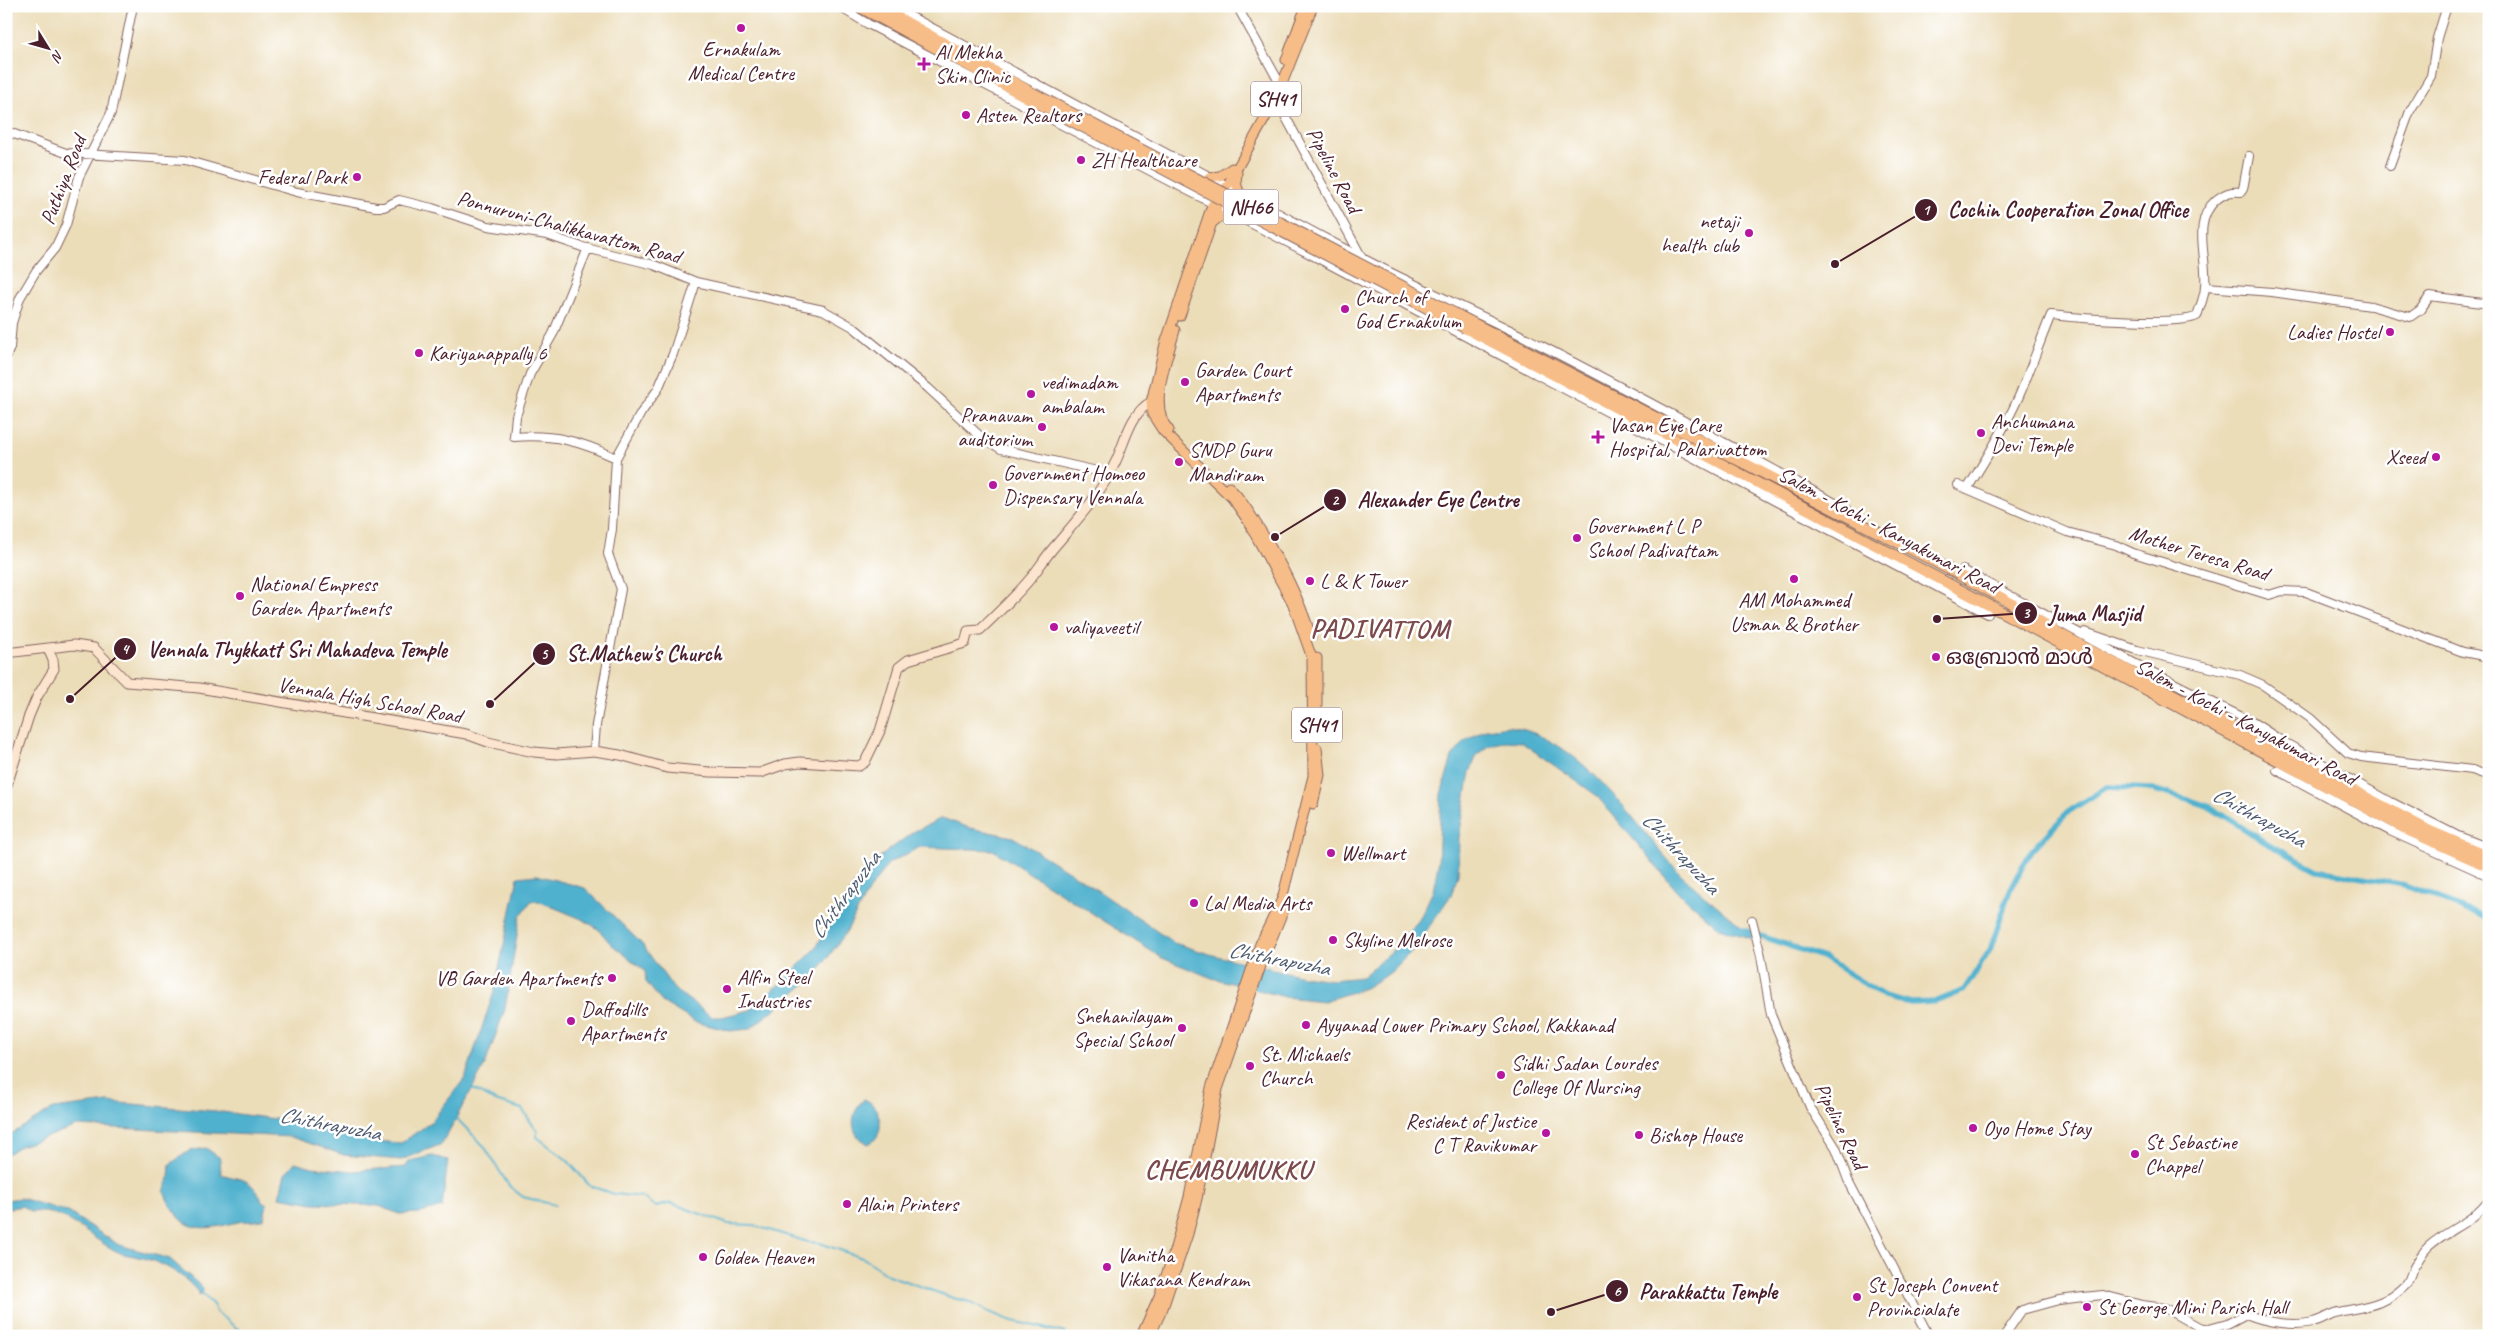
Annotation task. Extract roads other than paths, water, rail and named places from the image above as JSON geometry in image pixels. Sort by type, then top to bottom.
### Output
[{"type":"highway","name":"Salem - Kochi - Kanyakumari Road","points":[[858,6],[1033,93],[1467,325],[1509,356],[1802,506],[2279,766],[2489,856]]},
{"type":"highway","name":"Salem - Kochi - Kanyakumari Road","points":[[878,6],[937,45]]},
{"type":"highway","name":"Salem - Kochi - Kanyakumari Road","points":[[1467,325],[1520,340],[1808,496],[1962,573],[2062,635],[2370,805],[2434,844],[2489,867]]},
{"type":"highway","points":[[1802,506],[1808,496]]},
{"type":"main road","name":"SH41","points":[[1235,167],[1278,80],[1306,6]]},
{"type":"main road","name":"SH41","points":[[1225,185],[1276,99],[1313,6]]},
{"type":"main road","points":[[1209,177],[1220,176],[1235,167],[1236,183],[1239,192]]},
{"type":"main road","name":"SH41","points":[[1151,402],[1165,344],[1172,331],[1210,225],[1214,206]]},
{"type":"main road","name":"SH41","points":[[1150,1336],[1163,1308],[1175,1262],[1197,1199],[1218,1090],[1246,997],[1258,962],[1286,904],[1320,775],[1316,739],[1318,674],[1316,654],[1298,598],[1284,568],[1264,542],[1240,497],[1163,423],[1158,401],[1172,331],[1214,206]]},
{"type":"main road","points":[[1210,225],[1221,216],[1234,216]]},
{"type":"main road","points":[[1110,474],[1125,438],[1142,407],[1151,402],[1152,414],[1157,425],[1232,498],[1264,542]]},
{"type":"main road","name":"Vennala High School Road","points":[[6,654],[74,645],[94,648],[127,682],[199,688],[466,734],[488,742],[534,752],[557,754],[594,751],[620,755],[667,768],[748,774],[767,773],[785,764],[800,762],[859,766],[866,762],[887,712],[899,667],[908,660],[964,643],[968,631],[980,630],[1030,579],[1055,546],[1092,504],[1110,474]]},
{"type":"main road","points":[[6,788],[29,716],[37,697],[54,669],[48,649]]},
{"type":"main road","points":[[1141,1336],[1175,1262]]},
{"type":"street","name":"Puthiya Road","points":[[6,357],[10,348],[12,322],[20,298],[36,271],[55,248],[66,225],[79,177],[110,112],[133,6]]},
{"type":"street","points":[[838,6],[868,24],[937,45]]},
{"type":"street","points":[[891,6],[937,45]]},
{"type":"street","points":[[1237,6],[1278,80]]},
{"type":"street","points":[[2390,166],[2410,111],[2431,76],[2437,38],[2447,6]]},
{"type":"street","name":"Salem - Kochi - Kanyakumari Road","points":[[937,45],[1126,132],[1520,340]]},
{"type":"street","name":"Salem - Kochi - Kanyakumari Road","points":[[937,45],[1114,154],[1288,245],[1509,356]]},
{"type":"street","name":"Pipeline Road","points":[[1276,99],[1362,258]]},
{"type":"street","name":"Ponnuruni-Chalikkavattom Road","points":[[6,131],[66,153],[184,160],[293,191],[376,207],[384,207],[399,200],[488,226],[547,235],[588,248],[654,264],[696,282],[823,310],[856,330],[928,388],[981,437],[1002,449],[1110,474]]},
{"type":"street","points":[[1114,154],[1126,139],[1126,132]]},
{"type":"street","points":[[1136,165],[1139,153],[1148,144]]},
{"type":"street","points":[[1967,489],[1998,441],[2021,393],[2031,362],[2051,315],[2189,320],[2197,316],[2206,287],[2203,220],[2216,201],[2228,192],[2241,192],[2249,156]]},
{"type":"street","points":[[1288,245],[1299,225]]},
{"type":"street","points":[[1299,250],[1298,244],[1309,230]]},
{"type":"street","points":[[588,248],[553,334],[530,374],[516,416],[514,437],[550,437],[589,445],[616,458]]},
{"type":"street","points":[[594,751],[596,725],[621,589],[608,554],[612,529],[616,458],[641,413],[658,389],[673,354],[696,282]]},
{"type":"street","points":[[2206,287],[2272,292],[2371,306],[2410,317],[2420,310],[2430,296],[2489,304]]},
{"type":"street","points":[[1520,340],[1753,456],[1846,509]]},
{"type":"street","points":[[1509,356],[1990,610]]},
{"type":"street","name":"Mother Teresa Road","points":[[1958,485],[2067,532],[2269,595],[2282,590],[2306,592],[2463,652],[2489,657]]},
{"type":"street","points":[[1962,573],[2254,723],[2282,741],[2391,802],[2458,836],[2489,848]]},
{"type":"street","points":[[2068,627],[2137,650],[2248,678],[2263,685],[2310,718],[2348,753],[2361,757],[2472,770],[2489,776]]},
{"type":"street","points":[[2279,766],[2390,831],[2489,876]]},
{"type":"street","name":"Pipeline Road","points":[[1752,920],[1761,956],[1771,1015],[1810,1107],[1836,1148],[1848,1180],[1930,1336]]},
{"type":"street","points":[[2004,1336],[2022,1310],[2059,1300],[2088,1296],[2103,1296],[2165,1308],[2199,1327],[2209,1330],[2227,1324],[2246,1314],[2263,1320],[2292,1325],[2313,1322],[2337,1313],[2382,1304],[2407,1284],[2420,1256],[2428,1247],[2447,1231],[2472,1219],[2489,1200]]},
{"type":"water","points":[[1509,726],[1535,734],[1559,747],[1582,764],[1603,783],[1676,869],[1755,940],[1719,928],[1678,892],[1596,795],[1521,742],[1506,741],[1488,746],[1477,755],[1470,772],[1459,837],[1458,875],[1451,895],[1413,950],[1391,972],[1365,988],[1324,1001],[1285,997],[1212,978],[1162,958],[993,850],[920,847],[889,863],[869,890],[845,934],[813,978],[750,1029],[730,1031],[695,1022],[662,1002],[646,982],[645,971],[611,944],[598,929],[584,920],[538,901],[531,901],[520,917],[505,1009],[485,1065],[442,1144],[401,1160],[344,1155],[291,1137],[77,1126],[18,1147],[6,1155],[6,1137],[53,1109],[108,1102],[215,1111],[297,1122],[374,1141],[401,1143],[430,1123],[465,1078],[494,992],[518,877],[537,875],[585,888],[642,944],[674,989],[712,1017],[722,1017],[750,1010],[779,985],[814,950],[864,869],[913,832],[942,818],[970,828],[1013,837],[1078,877],[1174,943],[1213,955],[1303,976],[1332,980],[1362,977],[1391,952],[1419,920],[1433,891],[1438,865],[1441,794],[1452,757],[1466,740],[1486,729]]},
{"type":"water","points":[[864,1099],[875,1107],[880,1121],[878,1134],[868,1144],[858,1137],[853,1122],[855,1112]]},
{"type":"water","points":[[206,1148],[220,1158],[221,1174],[244,1180],[256,1190],[261,1197],[261,1201],[267,1204],[264,1218],[202,1228],[185,1222],[177,1215],[164,1192],[169,1178],[170,1164],[189,1151]]},
{"type":"water","points":[[432,1156],[448,1160],[442,1207],[421,1213],[399,1214],[379,1206],[314,1203],[279,1197],[285,1174],[295,1162],[312,1167],[352,1171],[406,1167],[409,1161]]},
{"type":"water","points":[[20,1198],[68,1212],[119,1245],[170,1259],[203,1288],[203,1291],[200,1295],[195,1288],[173,1270],[147,1259],[116,1251],[75,1224],[55,1214],[31,1212],[22,1206],[6,1209],[6,1200]]},
{"type":"waterway","name":"Chithrapuzha","points":[[1741,929],[1824,958],[1884,996],[1911,1003],[1935,1002],[1964,990],[1990,950],[2010,890],[2031,851],[2068,812],[2107,787],[2152,789],[2211,807],[2263,841],[2317,870],[2405,885],[2489,919]]},
{"type":"waterway","points":[[471,1088],[495,1101],[522,1109],[537,1131],[537,1137],[567,1160],[590,1186],[614,1194],[642,1197],[656,1207],[671,1203],[728,1224],[753,1225],[808,1242],[820,1243],[865,1259],[888,1275],[953,1298],[970,1302],[1009,1320],[1065,1333]]},
{"type":"waterway","points":[[456,1118],[484,1146],[509,1186],[523,1197],[555,1205]]},
{"type":"waterway","points":[[201,1292],[214,1306],[216,1312],[247,1336]]},
{"type":"place","name":"Ernakulam Medical Centre","points":[[741,28]]},
{"type":"place","name":"Al Mekha Skin Clinic","points":[[924,64]]},
{"type":"place","name":"Asten Realtors","points":[[966,115]]},
{"type":"place","name":"ZH Healthcare","points":[[1081,160]]},
{"type":"place","name":"Federal Park","points":[[357,177]]},
{"type":"place","name":"netaji health club","points":[[1749,233]]},
{"type":"place","name":"Cochin Cooperation Zonal Office","points":[[1835,264]]},
{"type":"place","name":"Church of God Ernakulum","points":[[1345,309]]},
{"type":"place","name":"Ladies Hostel","points":[[2390,332]]},
{"type":"place","name":"Kariyanappally 6","points":[[419,353]]},
{"type":"place","name":"Garden Court Apartments","points":[[1185,382]]},
{"type":"place","name":"vedimadam ambalam","points":[[1031,394]]},
{"type":"place","name":"Pranavam auditorium","points":[[1042,427]]},
{"type":"place","name":"Anchumana Devi Temple","points":[[1981,433]]},
{"type":"place","name":"Vasan Eye Care Hospital, Palarivattom","points":[[1598,437]]},
{"type":"place","name":"Xseed","points":[[2436,457]]},
{"type":"place","name":"SNDP Guru Mandiram","points":[[1179,462]]},
{"type":"place","name":"Government Homoeo Dispensary Vennala","points":[[993,485]]},
{"type":"place","name":"Alexander Eye Centre","points":[[1275,537]]},
{"type":"place","name":"Government L P School Padivattam","points":[[1577,538]]},
{"type":"place","name":"AM Mohammed Usman & Brother","points":[[1794,579]]},
{"type":"place","name":"L & K Tower","points":[[1310,581]]},
{"type":"place","name":"National Empress Garden Apartments","points":[[240,596]]},
{"type":"place","name":"Juma Masjid","points":[[1937,619]]},
{"type":"place","name":"valiyaveetil","points":[[1054,627]]},
{"type":"place","name":"ഒബ്രോൻ മാൾ","points":[[1936,657]]},
{"type":"place","name":"Vennala Thykkatt Sri Mahadeva Temple","points":[[70,699]]},
{"type":"place","name":"St.Mathew's Church","points":[[490,704]]},
{"type":"place","name":"Wellmart","points":[[1331,853]]},
{"type":"place","name":"Lal Media Arts","points":[[1194,903]]},
{"type":"place","name":"Skyline Melrose","points":[[1333,940]]},
{"type":"place","name":"VB Garden Apartments","points":[[612,978]]},
{"type":"place","name":"Alfin Steel Industries","points":[[727,989]]},
{"type":"place","name":"Daffodills Apartments","points":[[571,1021]]},
{"type":"place","name":"Ayyanad Lower Primary School, Kakkanad","points":[[1306,1025]]},
{"type":"place","name":"Snehanilayam Special School","points":[[1182,1028]]},
{"type":"place","name":"St. Michaels Church","points":[[1250,1066]]},
{"type":"place","name":"Sidhi Sadan Lourdes College Of Nursing","points":[[1501,1075]]},
{"type":"place","name":"Oyo Home Stay","points":[[1973,1128]]},
{"type":"place","name":"Resident of Justice C T Ravikumar","points":[[1546,1133]]},
{"type":"place","name":"Bishop House","points":[[1639,1135]]},
{"type":"place","name":"St Sebastine Chappel","points":[[2135,1154]]},
{"type":"place","name":"Alain Printers","points":[[847,1204]]},
{"type":"place","name":"Golden Heaven","points":[[703,1257]]},
{"type":"place","name":"Vanitha Vikasana Kendram","points":[[1107,1267]]},
{"type":"place","name":"St Joseph Convent Provincialate","points":[[1857,1297]]},
{"type":"place","name":"St George Mini Parish Hall","points":[[2087,1307]]},
{"type":"place","name":"Parakkattu Temple","points":[[1551,1312]]},
{"type":"district","name":"PADIVATTOM","points":[[1380,628]]},
{"type":"district","name":"CHEMBUMUKKU","points":[[1228,1169]]}]
